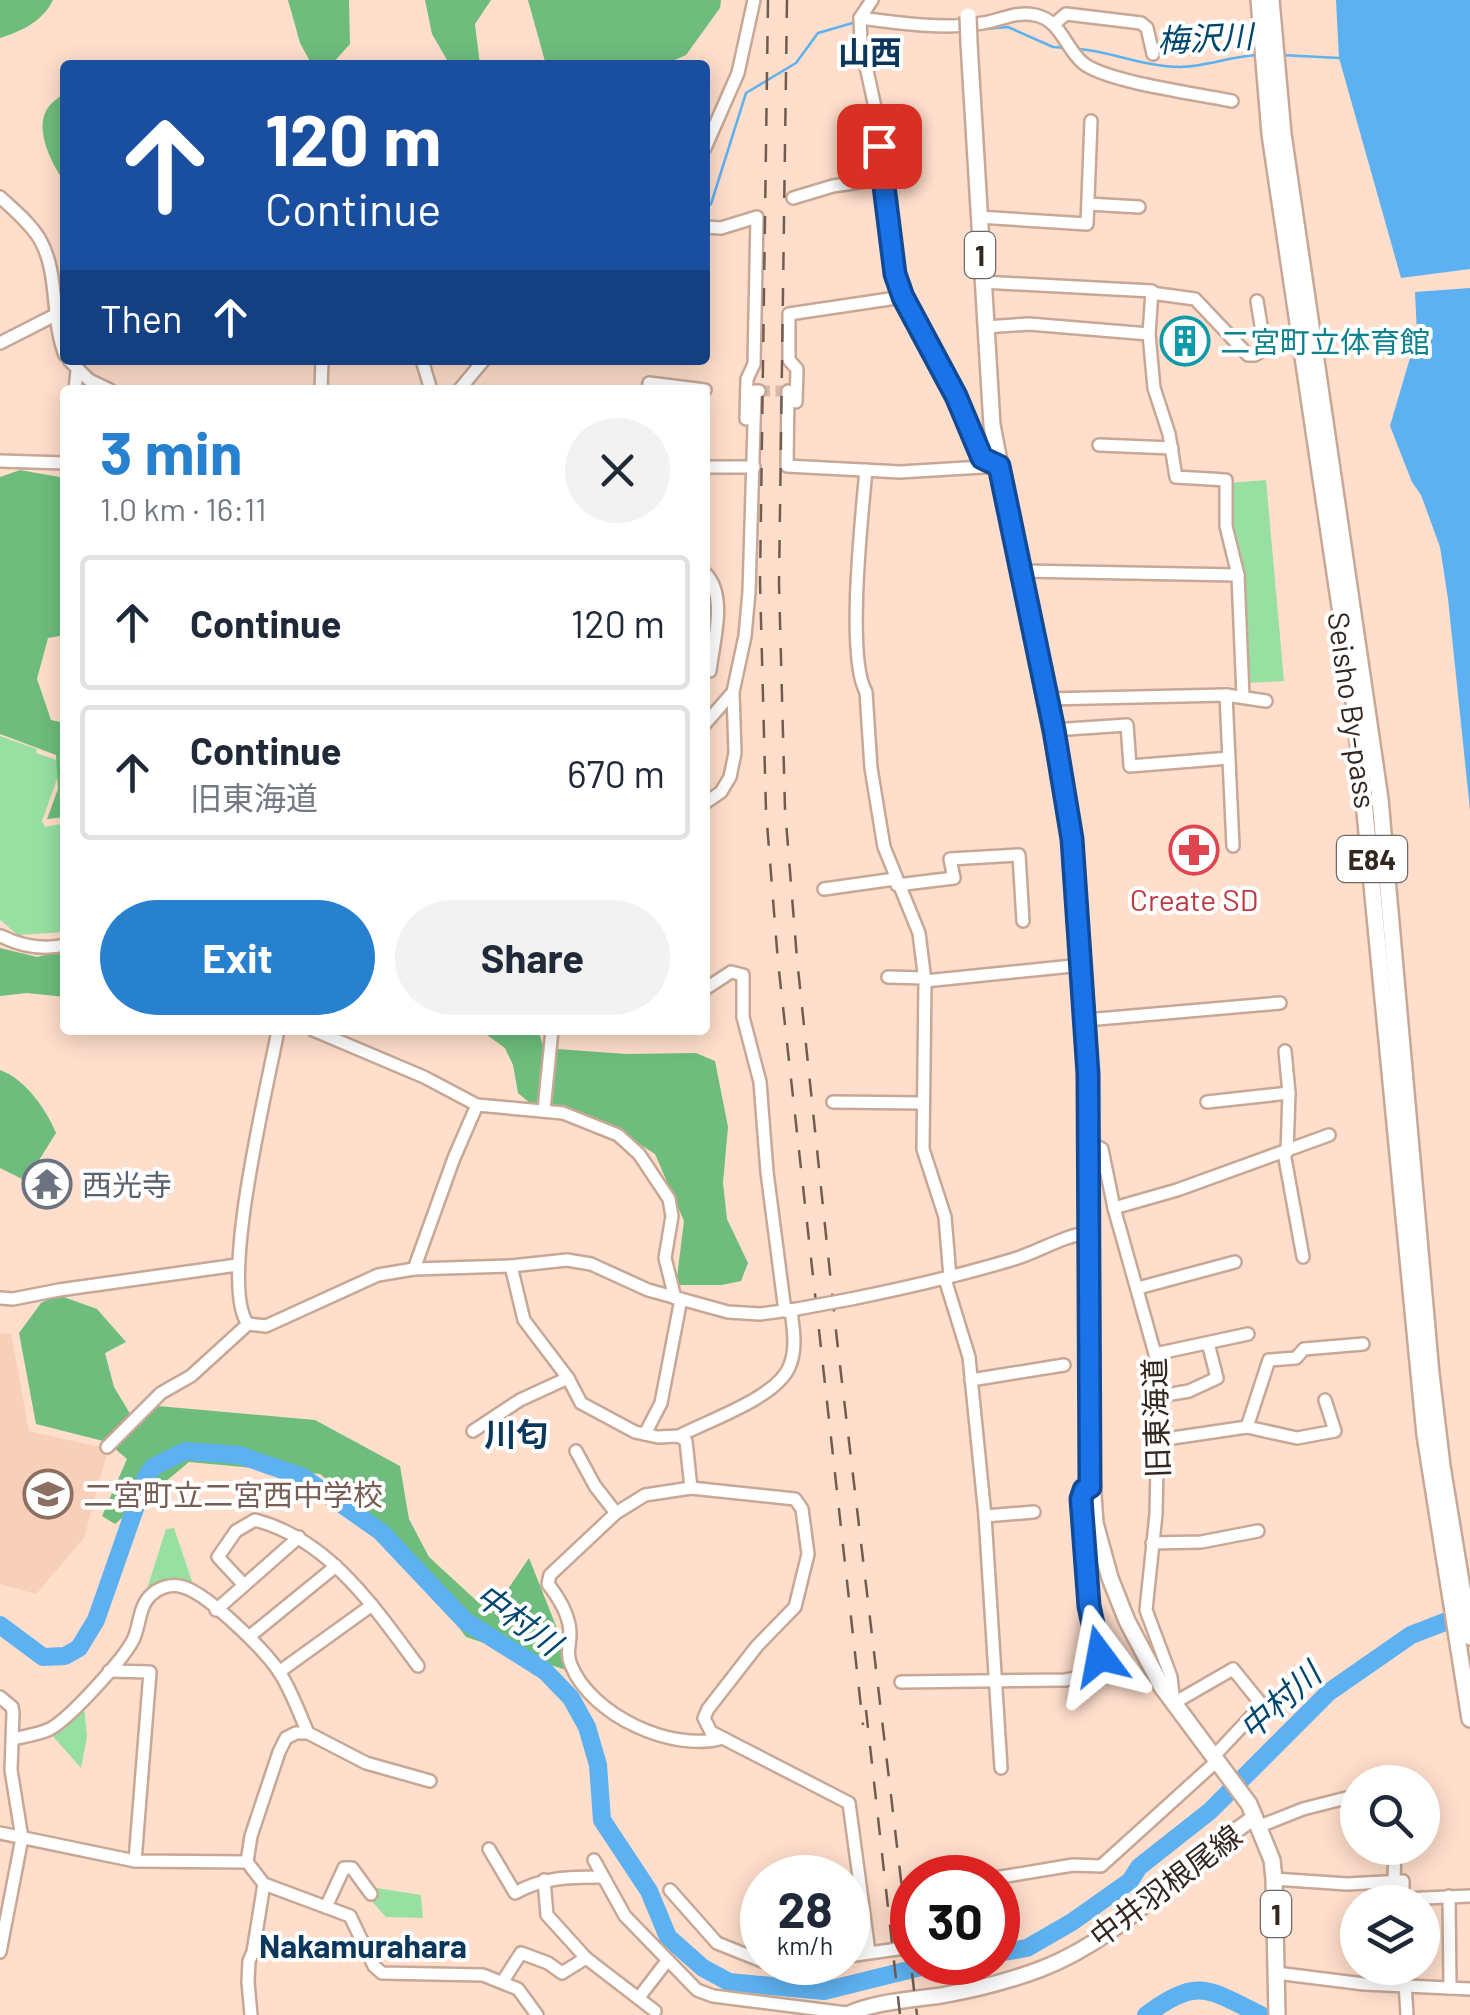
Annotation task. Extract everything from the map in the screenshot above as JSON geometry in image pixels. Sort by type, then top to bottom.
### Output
[{"type":"highway","name":"Seisho By-pass","points":[[1259,0],[1272,149],[1363,776],[1425,1434],[1470,1719]]},
{"type":"highway","name":"Seisho By-pass","points":[[1272,0],[1280,118],[1380,800],[1431,1374],[1470,1636]]},
{"type":"highway","name":"1","points":[[967,8],[988,383],[999,466],[1054,730],[1072,839],[1086,1020],[1090,1142],[1090,1487],[1102,1550],[1127,1621],[1174,1703],[1217,1757],[1254,1816],[1272,1860],[1277,2015]]},
{"type":"main road","name":"中井羽根尾線","points":[[846,2014],[987,1987],[1045,1968],[1128,1919],[1213,1845],[1254,1816]]},
{"type":"street","points":[[710,137],[738,73],[754,0]]},
{"type":"street","points":[[872,0],[860,22],[876,112],[895,274],[982,458],[999,466]]},
{"type":"street","points":[[860,22],[982,24],[1016,13],[1040,15],[1054,24],[1083,64],[1125,80],[1232,101]]},
{"type":"street","points":[[1054,24],[1066,14],[1141,23],[1148,28],[1153,54]]},
{"type":"street","points":[[978,217],[1086,224],[1092,121]]},
{"type":"street","points":[[793,198],[833,186],[881,179]]},
{"type":"street","points":[[0,197],[27,222],[44,248],[59,312],[0,344]]},
{"type":"street","points":[[1088,204],[1139,207]]},
{"type":"street","points":[[710,227],[721,228],[757,217],[754,364],[747,379],[746,419]]},
{"type":"street","points":[[982,282],[1152,290],[1149,334],[1154,388],[1172,448],[1176,477],[1226,480],[1226,526],[1238,575],[1244,697]]},
{"type":"street","points":[[1151,293],[1195,299],[1248,354],[1255,355],[1264,344],[1257,301]]},
{"type":"street","points":[[791,466],[797,369],[789,360],[789,314],[903,297]]},
{"type":"street","points":[[984,328],[1029,324],[1149,334]]},
{"type":"street","points":[[74,365],[103,385]]},
{"type":"street","points":[[463,385],[480,365]]},
{"type":"street","points":[[710,800],[730,778],[735,753],[733,692],[748,607],[749,514],[758,391]]},
{"type":"street","points":[[788,391],[791,466]]},
{"type":"street","points":[[1099,445],[1172,448]]},
{"type":"street","points":[[0,461],[60,463]]},
{"type":"street","points":[[791,466],[933,472],[999,466]]},
{"type":"street","points":[[710,467],[754,467]]},
{"type":"street","points":[[866,470],[857,647],[884,847],[919,932],[925,980],[923,1148],[945,1217],[948,1278],[969,1357],[985,1516],[1000,1768]]},
{"type":"street","points":[[1021,571],[1238,575]]},
{"type":"street","points":[[710,578],[717,601],[710,672]]},
{"type":"street","points":[[710,718],[733,692]]},
{"type":"street","points":[[1046,699],[1226,695],[1266,701]]},
{"type":"street","points":[[1226,695],[1233,846]]},
{"type":"street","points":[[1054,730],[1127,725],[1130,766],[1229,758]]},
{"type":"street","points":[[824,890],[954,878],[950,859],[1019,855],[1023,921]]},
{"type":"street","points":[[0,936],[48,948],[60,946]]},
{"type":"street","points":[[888,978],[925,980],[1082,964]]},
{"type":"street","points":[[510,1266],[524,1320],[568,1378],[581,1403],[645,1434],[679,1436],[743,1406],[786,1373],[794,1342],[791,1310],[767,1172],[760,1082],[743,1018],[743,975],[731,972],[710,986]]},
{"type":"street","points":[[1086,1020],[1280,1003]]},
{"type":"street","points":[[248,1324],[241,1311],[237,1265],[277,1035]]},
{"type":"street","points":[[325,1035],[476,1105],[563,1113],[618,1135],[639,1154],[669,1199],[672,1216],[665,1258],[678,1299],[661,1403],[645,1434]]},
{"type":"street","points":[[544,1110],[552,1035]]},
{"type":"street","points":[[1285,1051],[1290,1093],[1286,1153],[1303,1256]]},
{"type":"street","points":[[1207,1102],[1290,1093]]},
{"type":"street","points":[[833,1102],[922,1103]]},
{"type":"street","points":[[414,1270],[476,1105]]},
{"type":"street","points":[[108,1447],[161,1393],[191,1376],[248,1324],[266,1326],[378,1275],[567,1260],[592,1264],[648,1290],[728,1312],[760,1314],[791,1310],[948,1278],[1015,1259],[1091,1228],[1115,1212],[1329,1135]]},
{"type":"street","name":"旧東海道","points":[[1090,1142],[1102,1149],[1115,1212],[1156,1354],[1159,1440],[1146,1610],[1171,1677],[1174,1703]]},
{"type":"street","points":[[1138,1288],[1236,1262]]},
{"type":"street","points":[[0,1298],[14,1300],[94,1284],[237,1265]]},
{"type":"street","points":[[1156,1354],[1248,1334]]},
{"type":"street","points":[[1160,1396],[1189,1391],[1217,1378],[1208,1343]]},
{"type":"street","points":[[1247,1427],[1269,1360],[1296,1358],[1304,1349],[1363,1344]]},
{"type":"street","points":[[971,1380],[1064,1364]]},
{"type":"street","points":[[473,1431],[520,1400],[568,1378]]},
{"type":"street","points":[[1159,1440],[1247,1427],[1296,1438],[1335,1432],[1325,1400]]},
{"type":"street","points":[[679,1436],[686,1441],[691,1488]]},
{"type":"street","points":[[576,1450],[594,1486],[616,1514]]},
{"type":"street","points":[[902,1682],[994,1683],[1082,1678],[1100,1656],[1089,1606],[1081,1499],[1090,1487]]},
{"type":"street","points":[[723,1738],[707,1743],[670,1739],[612,1715],[574,1672],[567,1654],[567,1617],[548,1584],[550,1575],[616,1514],[645,1495],[691,1488],[795,1499],[802,1509],[808,1554],[795,1608],[757,1646],[704,1718],[712,1732],[849,1803],[856,1855]]},
{"type":"street","points":[[985,1516],[1034,1512]]},
{"type":"street","points":[[244,1585],[218,1557],[236,1531],[255,1520],[278,1526],[336,1566],[372,1605],[418,1666]]},
{"type":"street","points":[[1152,1543],[1201,1542],[1258,1530]]},
{"type":"street","points":[[216,1610],[299,1537]]},
{"type":"street","points":[[250,1636],[336,1566]]},
{"type":"street","points":[[13,1738],[48,1730],[65,1718],[134,1639],[152,1594],[178,1585],[192,1590],[250,1636],[279,1672],[308,1733]]},
{"type":"street","points":[[279,1672],[372,1605]]},
{"type":"street","points":[[1020,1874],[1073,1865],[1101,1866],[1217,1757],[1262,1705],[1233,1669],[1174,1703]]},
{"type":"street","points":[[108,1670],[150,1672],[136,1862]]},
{"type":"street","points":[[0,1697],[12,1707],[11,1770],[22,1838],[0,1952]]},
{"type":"street","points":[[430,1781],[366,1763],[308,1733],[296,1732],[286,1738],[278,1752],[250,1836],[246,1862],[264,1884],[350,1916],[374,1966],[382,1973],[482,1975],[518,1989],[537,2015]]},
{"type":"street","points":[[1254,1816],[1303,1810],[1340,1800]]},
{"type":"street","points":[[0,1833],[136,1862],[246,1862]]},
{"type":"street","points":[[489,1849],[514,1893],[544,1880],[602,1876]]},
{"type":"street","points":[[594,1860],[625,1916],[697,1990],[712,1996],[846,2014]]},
{"type":"street","points":[[1394,1865],[1394,1881]]},
{"type":"street","points":[[326,1908],[344,1868],[352,1868],[371,1894]]},
{"type":"street","points":[[1274,1879],[1347,1884],[1403,1880],[1403,1885]]},
{"type":"street","points":[[544,1880],[547,1914],[586,1958],[656,2011]]},
{"type":"street","points":[[251,2015],[249,1961],[254,1952],[264,1884]]},
{"type":"street","points":[[670,1890],[717,1943],[740,1952]]},
{"type":"street","points":[[1449,1896],[1450,1988]]},
{"type":"street","points":[[1440,1897],[1470,1896]]},
{"type":"street","points":[[503,1981],[521,1953],[548,1962],[562,1973],[586,1958]]},
{"type":"street","points":[[640,1996],[667,1962]]},
{"type":"street","points":[[1276,1973],[1470,1989]]},
{"type":"street","points":[[1405,1986],[1406,2015]]},
{"type":"shaded area","name":"二宮町立二宮西中学校","points":[[11,1333],[29,1431],[108,1449],[84,1538],[36,1594],[0,1584],[0,1334]]},
{"type":"green space","points":[[0,0],[53,0],[31,24],[0,38]]},
{"type":"green space","points":[[288,0],[349,0],[350,44],[336,60],[309,60],[300,43]]},
{"type":"green space","points":[[425,0],[491,0],[475,24],[479,60],[447,60],[432,34]]},
{"type":"green space","points":[[528,0],[721,0],[720,8],[686,55],[674,60],[545,60]]},
{"type":"green space","points":[[60,97],[60,174],[43,129],[43,119]]},
{"type":"green space","points":[[20,470],[60,477],[60,636],[48,638],[37,679],[51,720],[60,722],[60,818],[47,819],[58,789],[56,755],[0,734],[0,477]]},
{"type":"green space","points":[[1266,480],[1284,681],[1246,683],[1238,548],[1232,531],[1229,483]]},
{"type":"green space","points":[[0,736],[60,761],[42,821],[45,827],[60,824],[60,932],[18,935],[0,920]]},
{"type":"green space","points":[[0,948],[37,957],[60,951],[60,996],[27,993],[0,996]]},
{"type":"green space","points":[[487,1035],[540,1035],[544,1048],[626,1054],[696,1053],[715,1061],[728,1127],[723,1183],[727,1219],[748,1263],[741,1281],[676,1285],[684,1221],[655,1154],[605,1122],[544,1115],[518,1093],[505,1048]]},
{"type":"green space","points":[[0,1070],[34,1096],[56,1133],[26,1181],[0,1168]]},
{"type":"green space","points":[[58,1295],[97,1309],[126,1342],[105,1353],[114,1387],[138,1427],[158,1406],[315,1420],[400,1466],[409,1519],[429,1557],[491,1614],[529,1558],[562,1641],[569,1671],[466,1637],[387,1529],[320,1474],[189,1462],[115,1524],[102,1516],[127,1459],[107,1442],[36,1424],[19,1333],[41,1303]]},
{"type":"green space","points":[[174,1528],[193,1584],[163,1581],[146,1592],[166,1529]]},
{"type":"green space","points":[[84,1705],[87,1737],[81,1768],[50,1733]]},
{"type":"green space","points":[[377,1888],[421,1895],[423,1918],[386,1917],[367,1896]]},
{"type":"water","points":[[1336,0],[1470,0],[1470,269],[1401,278],[1339,58]]},
{"type":"water","points":[[1470,288],[1470,810],[1440,547],[1390,426],[1417,334],[1415,292]]},
{"type":"waterway","name":"梅沢川","points":[[710,205],[746,93],[796,63],[818,33],[856,22]]},
{"type":"waterway","name":"梅沢川","points":[[973,30],[1008,27],[1053,47],[1066,48]]},
{"type":"waterway","name":"梅沢川","points":[[1079,49],[1180,67],[1258,55]]},
{"type":"waterway","name":"梅沢川","points":[[1281,55],[1339,58]]},
{"type":"waterway","name":"中村川","points":[[0,1625],[43,1657],[65,1656],[79,1648],[96,1620],[146,1477],[153,1467],[185,1451],[239,1455],[303,1477],[381,1532],[465,1621],[545,1671],[571,1698],[587,1727],[598,1765],[602,1820],[649,1891],[668,1937],[703,1968],[729,1982],[824,1991],[890,1975]]},
{"type":"waterway","name":"中村川","points":[[1020,1949],[1072,1922],[1130,1881],[1139,1867],[1210,1811],[1329,1692],[1411,1635],[1468,1613]]},
{"type":"waterway","points":[[1146,2015],[1191,1991],[1214,1993],[1261,2015]]},
{"type":"tunnel","points":[[759,391],[788,391]]},
{"type":"railway","points":[[768,0],[760,582],[766,811],[778,962],[863,1725]]},
{"type":"railway","points":[[787,0],[779,583],[785,809],[837,1340],[917,2015]]},
{"type":"railway","points":[[866,1710],[900,2015]]},
{"type":"place","name":"二宮町立体育館","points":[[1185,341]]},
{"type":"place","name":"Create SD","points":[[1194,850]]},
{"type":"place","name":"西光寺","points":[[47,1184]]},
{"type":"place","name":"二宮町立二宮西中学校","points":[[48,1494]]},
{"type":"district","name":"山西","points":[[870,51]]},
{"type":"district","name":"川匂","points":[[516,1433]]},
{"type":"district","name":"Nakamurahara","points":[[363,1945]]},
{"type":"route","points":[[879,146],[895,274],[903,297],[956,396],[982,458],[999,466],[1054,730],[1072,839],[1086,1020],[1091,1232],[1090,1487],[1081,1499],[1089,1606],[1100,1656]]}]
